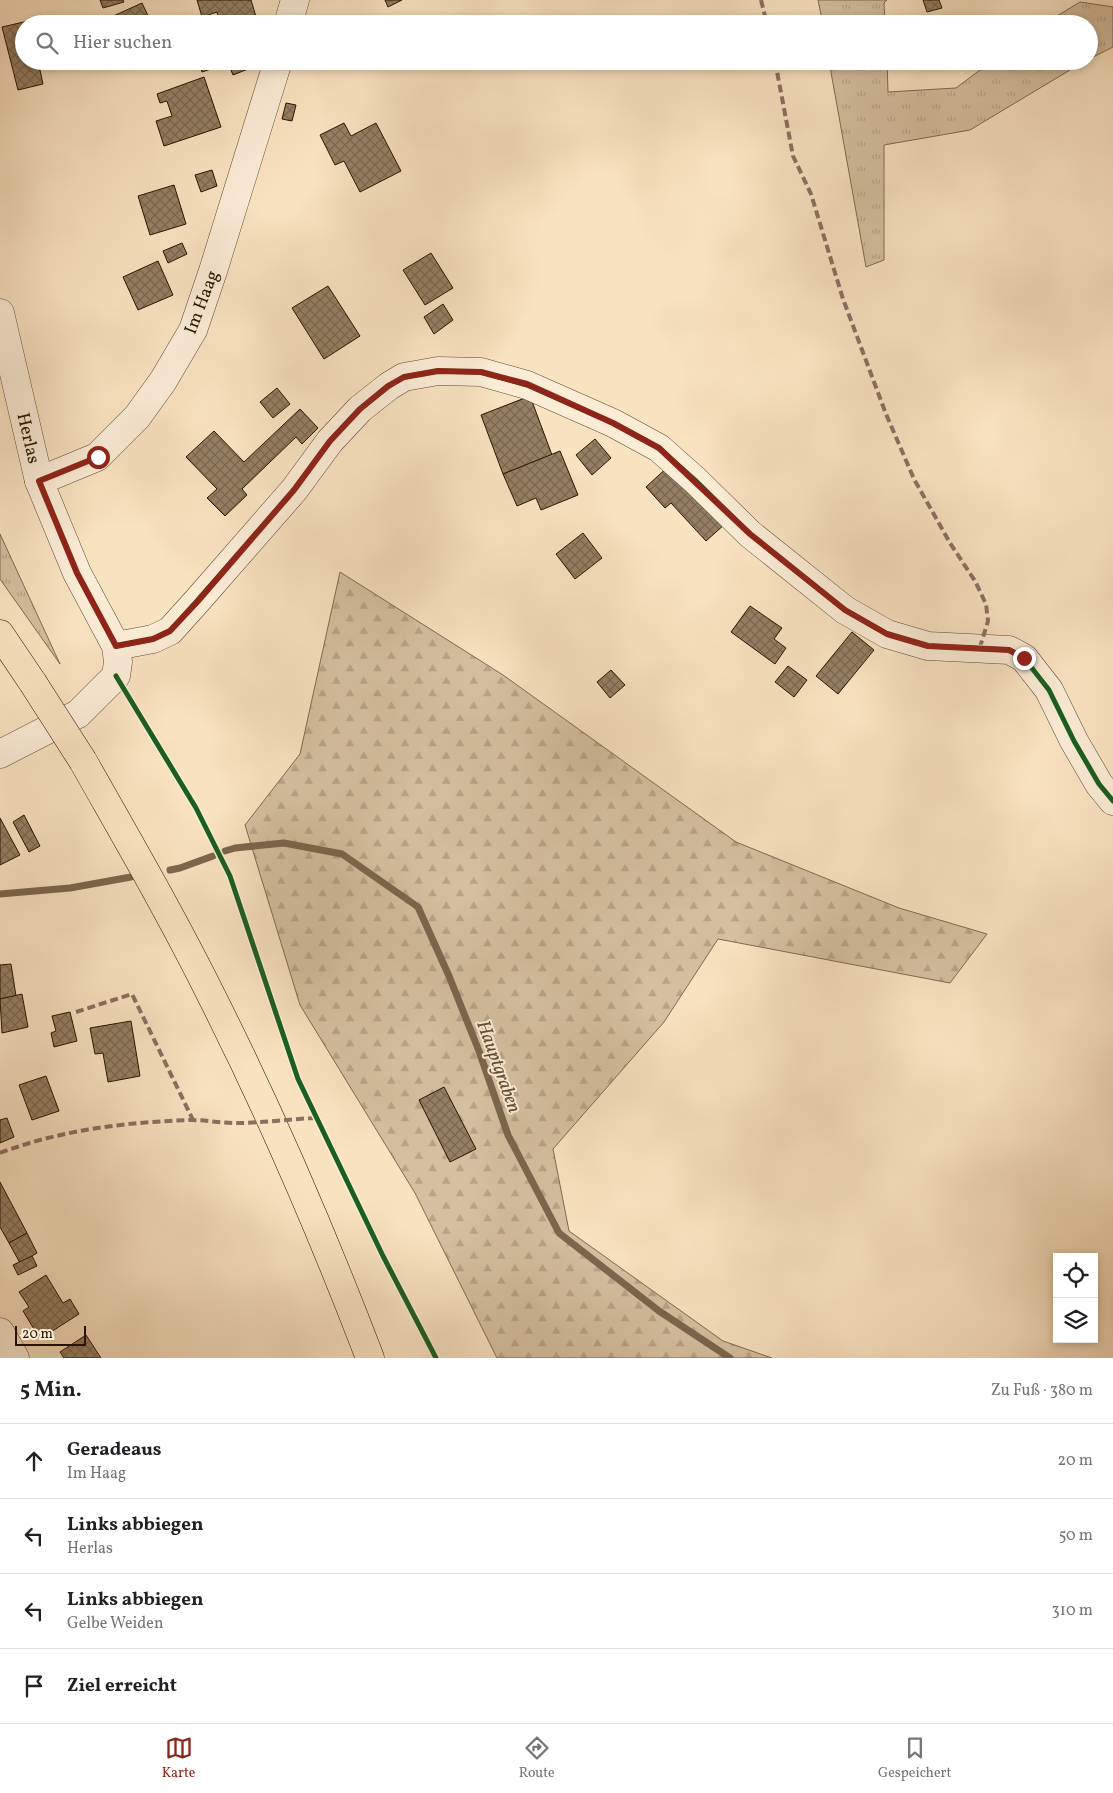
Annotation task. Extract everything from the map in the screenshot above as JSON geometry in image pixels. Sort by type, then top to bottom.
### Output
[{"type":"main road","points":[[0,634],[83,761],[150,877],[213,997],[287,1154],[370,1358]]},
{"type":"street","points":[[291,15],[295,0]]},
{"type":"street","name":"Im Haag","points":[[39,481],[98,457],[137,417],[163,381],[193,330],[275,70]]},
{"type":"street","name":"Herlas","points":[[0,314],[39,481],[77,573],[116,646],[118,662],[116,676],[78,714],[0,754]]},
{"type":"street","points":[[116,646],[153,639],[170,631],[294,490],[330,441],[360,409],[388,386],[404,377],[438,371],[481,372],[527,384],[613,423],[659,448],[750,534],[845,610],[887,634],[928,646],[1009,650],[1024,658],[1049,690],[1074,741],[1099,784],[1113,801]]},
{"type":"street","points":[[0,1332],[15,1358]]},
{"type":"green space","points":[[818,0],[887,0],[884,3],[885,15],[821,15]]},
{"type":"green space","points":[[1080,2],[1113,7],[1113,47],[1098,54],[1098,15],[1059,15]]},
{"type":"green space","points":[[831,70],[887,70],[888,92],[956,88],[980,70],[1070,70],[970,130],[884,145],[884,260],[866,267]]},
{"type":"green space","points":[[0,534],[60,664],[0,579]]},
{"type":"green space","points":[[340,572],[503,675],[736,842],[899,908],[987,934],[950,983],[718,939],[664,1022],[553,1149],[569,1231],[723,1341],[772,1358],[497,1358],[415,1193],[300,1005],[245,825],[300,754]]},
{"type":"building","points":[[100,0],[123,0],[124,2],[103,8]]},
{"type":"building","points":[[197,0],[251,0],[256,15],[218,15],[217,12],[201,15]]},
{"type":"building","points":[[385,0],[402,0],[388,7]]},
{"type":"building","points":[[923,0],[939,0],[942,8],[927,12]]},
{"type":"building","points":[[142,3],[148,15],[116,15]]},
{"type":"building","points":[[15,24],[15,70],[40,70],[43,84],[18,90],[2,27]]},
{"type":"building","points":[[231,70],[246,70],[233,75]]},
{"type":"building","points":[[204,77],[221,127],[164,146],[156,121],[172,116],[167,101],[160,103],[157,94]]},
{"type":"building","points":[[286,103],[296,105],[292,121],[282,119]]},
{"type":"building","points":[[344,123],[351,136],[376,123],[401,171],[360,192],[344,161],[335,165],[320,135]]},
{"type":"building","points":[[212,170],[217,186],[201,192],[195,175]]},
{"type":"building","points":[[174,185],[186,224],[150,235],[138,196]]},
{"type":"building","points":[[182,243],[187,254],[168,263],[163,251]]},
{"type":"building","points":[[431,253],[453,288],[425,305],[403,270]]},
{"type":"building","points":[[158,261],[173,295],[138,310],[123,277]]},
{"type":"building","points":[[328,286],[360,336],[324,359],[292,308]]},
{"type":"building","points":[[443,304],[453,320],[434,334],[424,317]]},
{"type":"building","points":[[277,388],[290,404],[273,418],[260,402]]},
{"type":"building","points":[[530,396],[552,455],[503,474],[481,415]]},
{"type":"building","points":[[300,409],[318,428],[302,444],[296,437],[242,489],[247,495],[225,516],[207,498],[217,489],[186,457],[214,431],[244,462]]},
{"type":"building","points":[[595,439],[611,458],[592,475],[576,455]]},
{"type":"building","points":[[560,451],[578,495],[541,510],[536,498],[517,506],[503,474]]},
{"type":"building","points":[[671,464],[725,524],[706,541],[671,503],[665,508],[646,487]]},
{"type":"building","points":[[583,533],[602,558],[575,579],[556,554]]},
{"type":"building","points":[[750,606],[782,628],[774,639],[786,648],[775,664],[731,632]]},
{"type":"building","points":[[852,632],[874,650],[838,694],[816,676]]},
{"type":"building","points":[[788,666],[807,680],[794,697],[775,682]]},
{"type":"building","points":[[611,670],[625,685],[610,698],[597,682]]},
{"type":"building","points":[[24,815],[40,846],[29,852],[13,822]]},
{"type":"building","points":[[0,818],[20,855],[0,865]]},
{"type":"building","points":[[11,964],[16,996],[0,999],[0,965]]},
{"type":"building","points":[[22,994],[28,1027],[2,1033],[0,999]]},
{"type":"building","points":[[70,1012],[77,1041],[54,1047],[51,1033],[56,1031],[52,1016]]},
{"type":"building","points":[[131,1021],[140,1076],[108,1082],[103,1053],[95,1054],[90,1028]]},
{"type":"building","points":[[46,1076],[59,1111],[32,1120],[19,1085]]},
{"type":"building","points":[[444,1087],[476,1149],[450,1162],[419,1100]]},
{"type":"building","points":[[7,1118],[14,1137],[0,1143],[0,1120]]},
{"type":"building","points":[[0,1182],[27,1233],[9,1243],[0,1227]]},
{"type":"building","points":[[27,1233],[37,1253],[20,1263],[9,1243]]},
{"type":"building","points":[[32,1256],[37,1266],[18,1275],[13,1265]]},
{"type":"building","points":[[46,1275],[63,1303],[70,1299],[79,1314],[40,1339],[23,1311],[29,1307],[19,1292]]},
{"type":"building","points":[[86,1335],[101,1358],[64,1358],[60,1352]]},
{"type":"waterway","name":"Hauptgraben","points":[[225,851],[235,848],[284,843],[342,854],[418,907],[449,976],[479,1051],[508,1135],[559,1233],[659,1311],[730,1358]]},
{"type":"waterway","name":"Hauptgraben","points":[[170,870],[213,856]]},
{"type":"waterway","name":"Hauptgraben","points":[[0,894],[70,888],[131,877]]},
{"type":"marked path","points":[[761,0],[765,15]]},
{"type":"marked path","points":[[777,70],[793,156],[811,194],[843,299],[886,414],[914,479],[950,543],[975,581],[986,604],[988,621],[980,647]]},
{"type":"marked path","points":[[76,1012],[132,994],[193,1120]]},
{"type":"marked path","points":[[0,1153],[46,1138],[118,1125],[190,1120],[236,1123],[316,1118]]},
{"type":"cycle path","points":[[116,646],[153,639],[170,631],[294,490],[330,441],[360,409],[389,386],[404,377],[438,371],[481,372],[527,385],[613,423],[659,448],[750,534],[845,610],[887,634],[928,646],[1009,650],[1024,658],[1049,690],[1074,741],[1099,784],[1113,801]]},
{"type":"cycle path","points":[[116,676],[196,808],[230,876],[298,1079],[383,1256],[436,1358]]},
{"type":"route","points":[[98,457],[39,481],[77,573],[116,646],[153,639],[170,631],[294,490],[330,441],[360,409],[388,386],[404,377],[438,371],[481,372],[527,384],[613,423],[659,448],[750,534],[845,610],[887,634],[928,646],[1009,650],[1024,658]]}]
